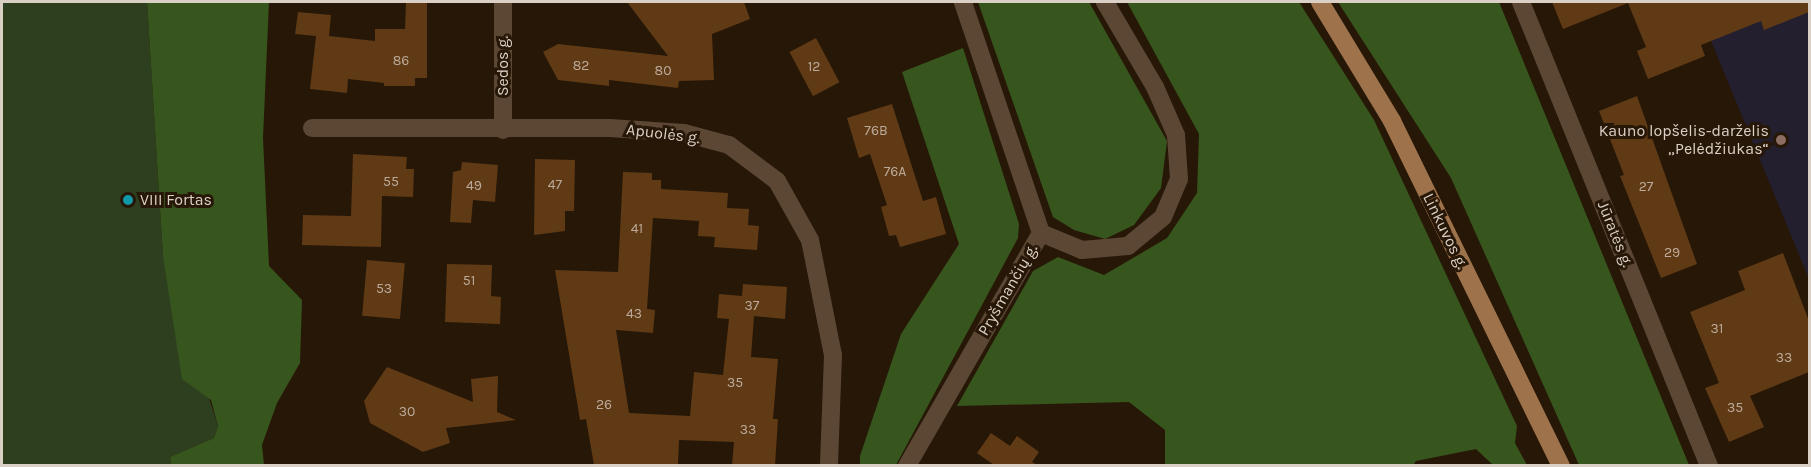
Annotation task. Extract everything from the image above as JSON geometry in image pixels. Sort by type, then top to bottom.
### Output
[{"type":"main road","name":"Linkuvos g.","points":[[1320,2],[1392,121],[1561,465]]},
{"type":"street","name":"Sedos g.","points":[[503,2],[503,130]]},
{"type":"street","name":"Pryšmančių g.","points":[[908,465],[1041,233],[963,2]]},
{"type":"street","points":[[1041,233],[1082,250],[1128,246],[1162,217],[1179,179],[1176,135],[1155,87],[1105,2]]},
{"type":"street","name":"Jūratės g.","points":[[1521,2],[1709,465]]},
{"type":"street","name":"Apuolės g.","points":[[312,128],[610,129],[684,133],[729,145],[777,181],[810,240],[833,355],[829,465]]},
{"type":"shaded area","name":"Kauno lopšelis-darželis „Pelėdžiukas“","points":[[1695,2],[1809,2],[1809,279]]},
{"type":"green space","name":"VIII Fortas","points":[[2,2],[147,2],[163,256],[218,426],[214,438],[170,457],[171,465],[2,465]]},
{"type":"green space","points":[[147,2],[269,2],[263,138],[269,266],[302,300],[300,363],[277,403],[262,445],[264,465],[171,465],[170,457],[214,438],[218,426],[211,400],[182,379],[163,256]]},
{"type":"green space","points":[[978,2],[1089,2],[1167,141],[1161,188],[1134,225],[1105,239],[1074,230],[1053,217]]},
{"type":"green space","points":[[1127,2],[1299,2],[1374,120],[1517,426],[1515,443],[1527,465],[1493,465],[1476,449],[1416,461],[1413,465],[1165,465],[1165,430],[1129,402],[957,406],[1033,271],[1058,257],[1104,275],[1167,238],[1197,193],[1199,134]]},
{"type":"green space","points":[[1338,2],[1499,2],[1689,465],[1579,465],[1451,178]]},
{"type":"green space","points":[[963,48],[1019,224],[1018,238],[896,465],[860,465],[860,456],[901,334],[959,244],[902,72]]},
{"type":"building","points":[[406,2],[427,2],[427,78],[415,78],[415,86],[384,86],[384,83],[348,79],[347,93],[310,89],[316,36],[295,34],[298,12],[331,15],[329,36],[375,41],[375,29],[405,29]]},
{"type":"building","points":[[627,2],[744,2],[750,19],[712,34],[714,80],[679,81],[678,88],[609,80],[609,86],[558,80],[543,52],[558,44],[668,56]]},
{"type":"building","points":[[1552,2],[1809,2],[1809,12],[1764,30],[1761,21],[1701,45],[1705,56],[1648,79],[1637,51],[1646,47],[1628,3],[1563,29]]},
{"type":"building","points":[[816,38],[839,82],[813,96],[790,52]]},
{"type":"building","points":[[1637,96],[1697,264],[1661,278],[1620,176],[1624,175],[1599,111]]},
{"type":"building","points":[[892,104],[923,201],[936,197],[946,234],[900,247],[896,235],[889,236],[881,207],[887,205],[870,154],[859,158],[847,118]]},
{"type":"building","points":[[353,154],[407,157],[406,169],[414,169],[413,197],[382,196],[381,247],[302,245],[303,215],[351,216]]},
{"type":"building","points":[[535,159],[575,160],[574,211],[565,211],[565,231],[534,235]]},
{"type":"building","points":[[462,162],[498,165],[495,202],[473,200],[471,223],[450,222],[453,172],[461,170]]},
{"type":"building","points":[[623,172],[652,173],[652,180],[661,180],[661,189],[728,193],[727,208],[749,209],[748,225],[759,226],[757,250],[714,247],[715,237],[698,236],[699,221],[653,218],[647,309],[655,310],[653,333],[616,330],[629,413],[690,416],[694,372],[723,375],[729,319],[717,318],[719,294],[742,296],[743,284],[787,287],[785,319],[754,316],[751,357],[778,359],[773,419],[778,419],[775,465],[732,465],[734,442],[679,440],[678,464],[594,465],[586,419],[580,420],[555,270],[618,272]]},
{"type":"building","points":[[1783,253],[1809,321],[1809,372],[1750,396],[1764,427],[1729,442],[1705,388],[1719,383],[1690,312],[1745,290],[1738,271]]},
{"type":"building","points":[[367,260],[405,263],[400,319],[362,316]]},
{"type":"building","points":[[447,264],[492,265],[491,296],[501,297],[500,324],[445,322]]},
{"type":"building","points":[[387,367],[473,402],[471,379],[498,376],[497,412],[516,420],[446,428],[450,443],[423,452],[370,423],[364,401]]},
{"type":"building","points":[[991,433],[1010,446],[1017,436],[1039,452],[1032,462],[1037,465],[994,465],[977,453]]},
{"type":"place","name":"Kauno lopšelis-darželis „Pelėdžiukas“","points":[[1781,140]]},
{"type":"place","name":"VIII Fortas","points":[[128,200]]}]
